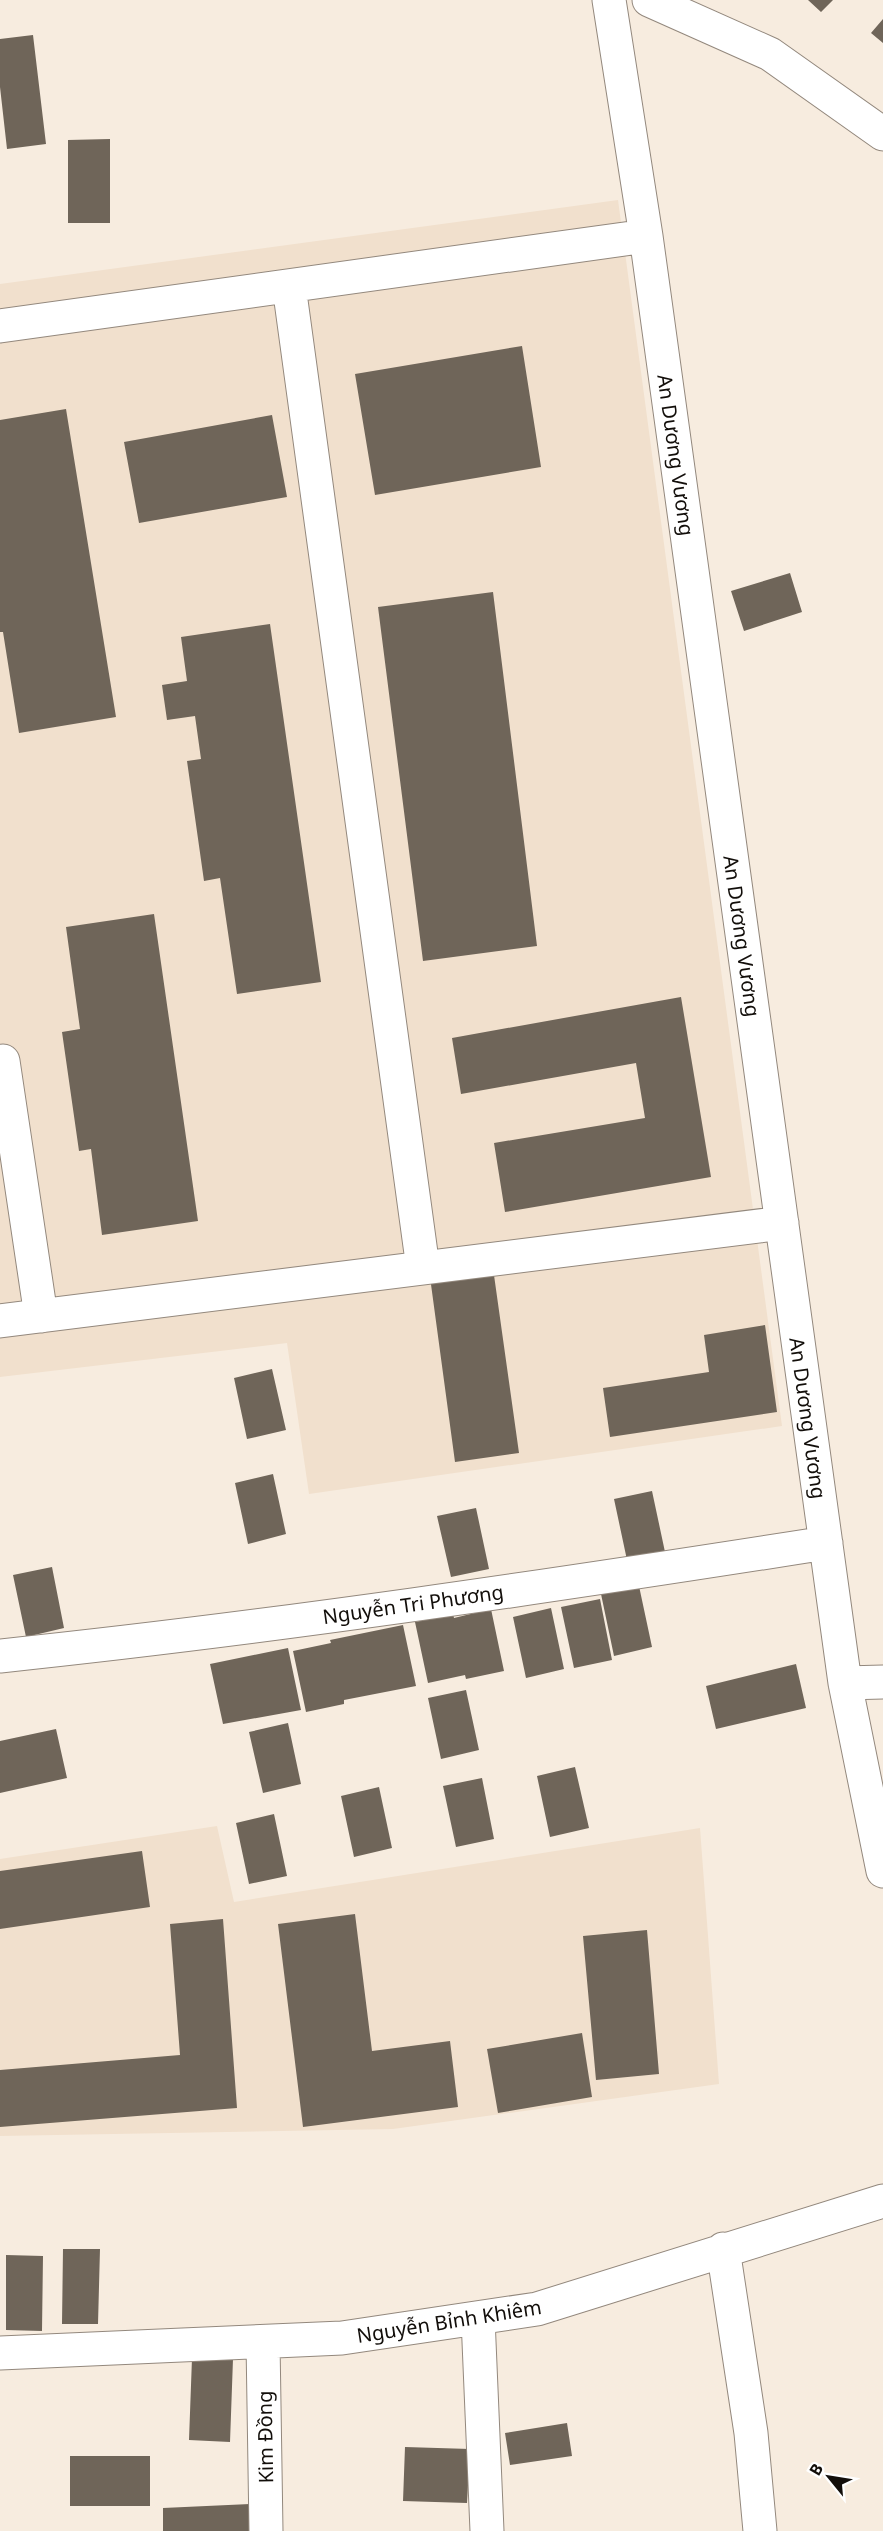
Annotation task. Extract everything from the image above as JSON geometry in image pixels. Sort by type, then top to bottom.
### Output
[{"type":"street","name":"An Dương Vương","points":[[609,0],[646,236],[845,1683],[883,1871]]},
{"type":"street","points":[[650,0],[770,54],[883,134]]},
{"type":"street","points":[[0,326],[646,236]]},
{"type":"street","points":[[289,286],[423,1268]]},
{"type":"street","points":[[3,1061],[41,1316]]},
{"type":"street","points":[[0,1321],[782,1223]]},
{"type":"street","name":"Nguyễn Tri Phương","points":[[0,1656],[362,1612],[607,1578],[825,1543]]},
{"type":"street","points":[[845,1683],[883,1682]]},
{"type":"street","name":"Nguyễn Bỉnh Khiêm","points":[[0,2353],[342,2338],[537,2309],[723,2249],[883,2201]]},
{"type":"street","points":[[723,2249],[751,2433],[760,2531]]},
{"type":"street","points":[[478,2318],[487,2531]]},
{"type":"street","name":"Kim Đồng","points":[[263,2342],[266,2531]]},
{"type":"shaded area","points":[[618,200],[782,1426],[309,1494],[287,1343],[0,1377],[0,284]]},
{"type":"shaded area","points":[[217,1826],[234,1902],[700,1828],[719,2084],[393,2129],[0,2136],[0,1859]]},
{"type":"building","points":[[808,0],[833,0],[821,12]]},
{"type":"building","points":[[883,19],[883,43],[871,33]]},
{"type":"building","points":[[33,35],[46,144],[7,149],[0,87],[0,39]]},
{"type":"building","points":[[110,139],[110,223],[68,223],[68,140]]},
{"type":"building","points":[[522,346],[541,467],[375,495],[355,374]]},
{"type":"building","points":[[66,409],[116,717],[19,733],[3,632],[0,632],[0,420]]},
{"type":"building","points":[[272,415],[287,497],[139,523],[124,442]]},
{"type":"building","points":[[790,573],[802,612],[744,631],[731,591]]},
{"type":"building","points":[[493,592],[537,946],[423,961],[378,607]]},
{"type":"building","points":[[270,624],[321,982],[237,994],[220,878],[204,881],[187,761],[201,759],[195,716],[167,720],[162,685],[187,681],[181,637]]},
{"type":"building","points":[[154,914],[198,1221],[102,1235],[91,1149],[79,1151],[62,1032],[80,1029],[66,927]]},
{"type":"building","points":[[681,997],[711,1177],[505,1212],[494,1143],[645,1118],[636,1063],[461,1094],[452,1038]]},
{"type":"building","points":[[493,1268],[519,1453],[455,1462],[430,1277]]},
{"type":"building","points":[[765,1325],[777,1412],[610,1437],[603,1388],[709,1372],[704,1335]]},
{"type":"building","points":[[272,1369],[286,1430],[247,1439],[234,1378]]},
{"type":"building","points":[[273,1474],[286,1534],[248,1544],[235,1483]]},
{"type":"building","points":[[652,1491],[665,1552],[627,1560],[614,1499]]},
{"type":"building","points":[[476,1508],[489,1569],[451,1577],[437,1516]]},
{"type":"building","points":[[52,1567],[64,1628],[26,1637],[13,1575]]},
{"type":"building","points":[[639,1586],[652,1647],[614,1656],[601,1594]]},
{"type":"building","points":[[600,1599],[612,1660],[574,1668],[561,1607]]},
{"type":"building","points":[[551,1608],[564,1669],[526,1678],[513,1617]]},
{"type":"building","points":[[491,1609],[504,1671],[466,1679],[465,1675],[428,1683],[415,1622],[453,1614],[454,1618]]},
{"type":"building","points":[[403,1625],[416,1686],[344,1700],[344,1704],[306,1712],[293,1651],[331,1643],[330,1640]]},
{"type":"building","points":[[288,1648],[301,1710],[223,1724],[210,1664]]},
{"type":"building","points":[[796,1664],[806,1708],[716,1729],[706,1686]]},
{"type":"building","points":[[466,1690],[479,1750],[441,1759],[428,1698]]},
{"type":"building","points":[[288,1723],[301,1784],[263,1793],[249,1732]]},
{"type":"building","points":[[56,1729],[67,1778],[0,1793],[0,1741]]},
{"type":"building","points":[[575,1767],[589,1828],[550,1837],[537,1776]]},
{"type":"building","points":[[482,1778],[494,1839],[456,1847],[443,1786]]},
{"type":"building","points":[[379,1787],[392,1848],[354,1857],[341,1796]]},
{"type":"building","points":[[274,1814],[287,1876],[249,1884],[236,1823]]},
{"type":"building","points":[[142,1851],[150,1907],[0,1929],[0,1871]]},
{"type":"building","points":[[355,1914],[372,2051],[450,2041],[458,2107],[303,2127],[278,1924]]},
{"type":"building","points":[[223,1919],[237,2108],[0,2127],[0,2070],[180,2055],[170,1924]]},
{"type":"building","points":[[647,1930],[659,2074],[596,2080],[583,1936]]},
{"type":"building","points":[[582,2033],[592,2097],[498,2113],[487,2049]]},
{"type":"building","points":[[63,2249],[100,2249],[98,2324],[62,2324]]},
{"type":"building","points":[[6,2255],[43,2256],[42,2331],[6,2330]]},
{"type":"building","points":[[192,2358],[233,2359],[230,2442],[189,2440]]},
{"type":"building","points":[[567,2423],[572,2456],[510,2465],[505,2433]]},
{"type":"building","points":[[405,2447],[470,2449],[467,2503],[403,2501]]},
{"type":"building","points":[[70,2456],[150,2456],[150,2506],[70,2506]]},
{"type":"building","points":[[250,2504],[251,2531],[163,2531],[163,2508]]}]
